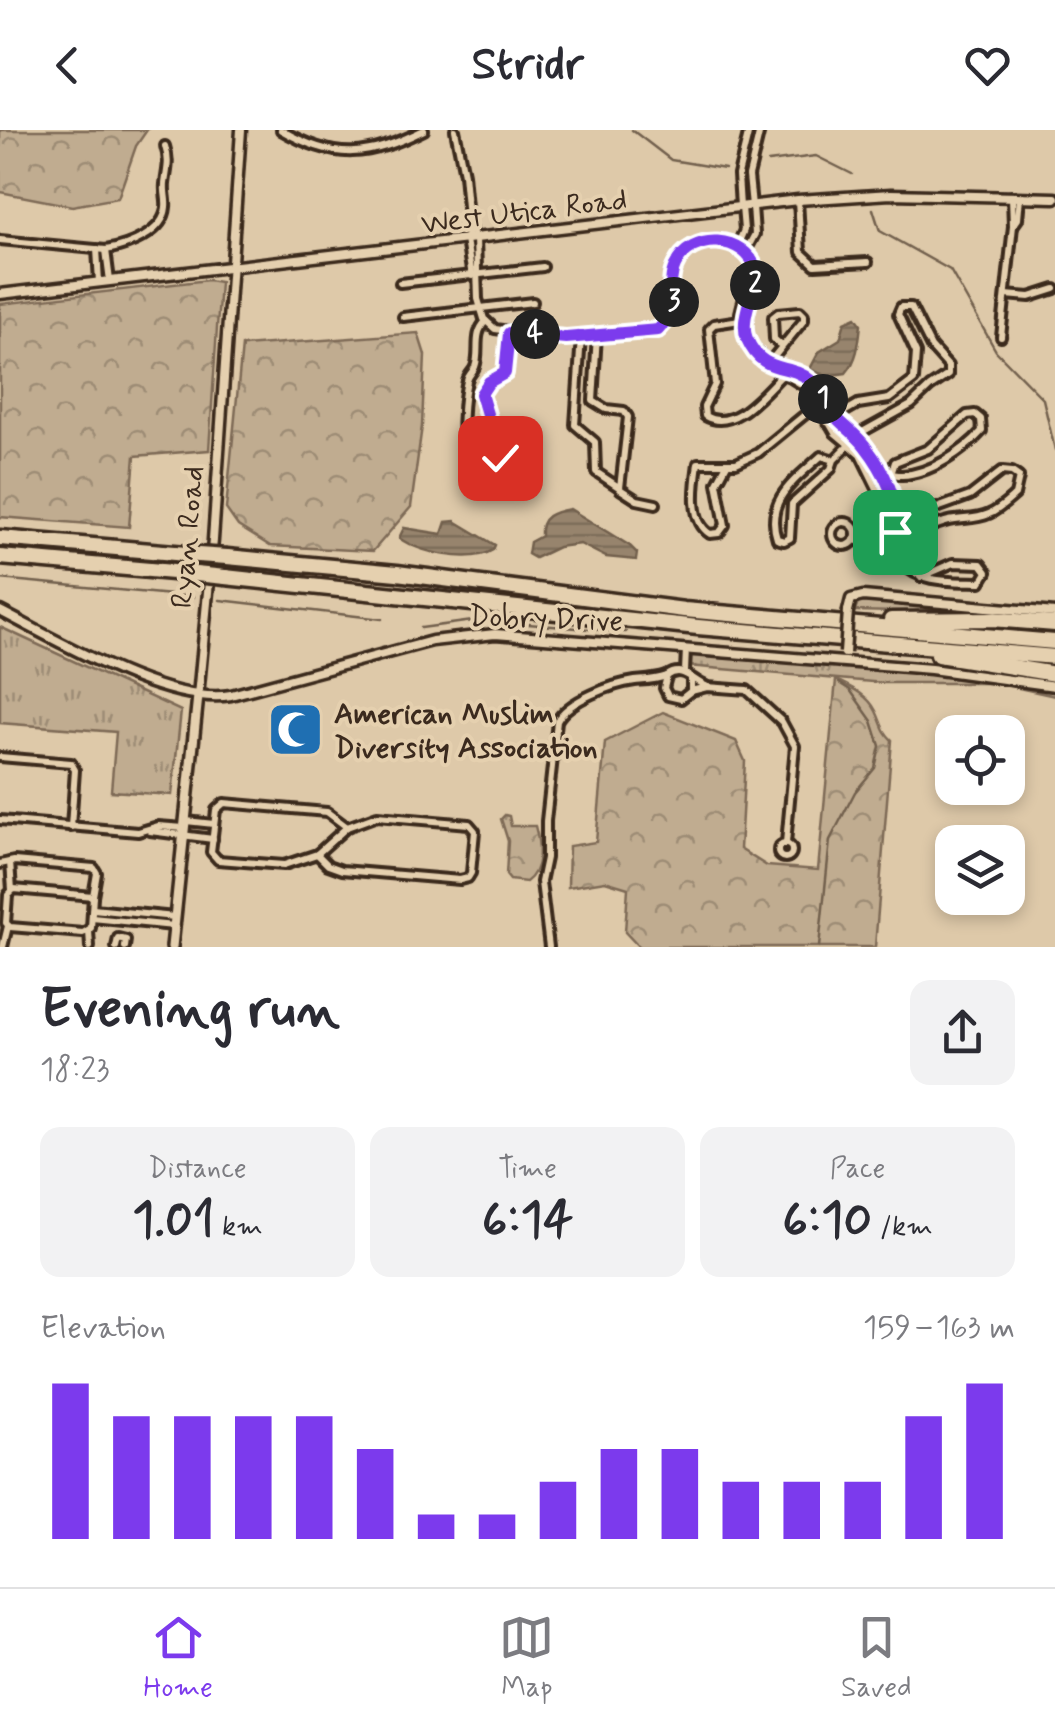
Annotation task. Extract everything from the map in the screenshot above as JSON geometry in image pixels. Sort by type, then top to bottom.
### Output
[{"type":"highway","points":[[0,538],[382,572],[663,608],[1055,642]]},
{"type":"highway","points":[[0,557],[1055,657]]},
{"type":"highway","points":[[812,622],[974,619],[1055,624]]},
{"type":"highway","points":[[868,641],[1055,674]]},
{"type":"main road","name":"Ryan Road","points":[[172,947],[198,696]]},
{"type":"street","name":"Ryan Road","points":[[198,696],[213,540],[241,130]]},
{"type":"street","points":[[281,130],[326,151],[350,154],[397,144],[424,130]]},
{"type":"street","points":[[455,130],[480,308],[495,329],[581,336],[660,329],[672,314],[671,279],[680,258],[703,244],[738,244],[756,268],[745,332]]},
{"type":"street","points":[[746,251],[755,234],[738,175],[749,130]]},
{"type":"street","points":[[738,244],[744,230],[749,176],[760,130]]},
{"type":"street","points":[[0,240],[106,250],[123,247],[157,228],[166,212],[165,184],[170,164],[165,146]]},
{"type":"street","name":"West Utica Road","points":[[0,294],[798,200],[892,194],[1055,198]]},
{"type":"street","points":[[1001,336],[1013,226],[1010,218],[1016,196]]},
{"type":"street","points":[[798,200],[801,252],[815,264],[868,262]]},
{"type":"street","points":[[96,249],[99,282]]},
{"type":"street","points":[[106,250],[110,281]]},
{"type":"street","points":[[400,284],[543,267]]},
{"type":"street","points":[[755,282],[744,297],[740,320],[755,352],[781,372],[809,379],[827,422],[864,460],[889,513],[900,562],[921,578],[981,582],[987,572],[981,564],[957,562],[921,578]]},
{"type":"street","points":[[1006,295],[1030,296],[1055,289]]},
{"type":"street","points":[[403,317],[533,302]]},
{"type":"street","points":[[827,422],[858,404],[889,398],[915,378],[916,352],[898,314],[901,308],[911,306],[933,348],[948,366],[948,375],[911,405],[856,436],[834,460],[831,469],[792,504],[788,539],[777,539],[774,511],[780,495],[820,456],[834,460]]},
{"type":"street","points":[[768,364],[804,320],[800,311],[774,316],[774,339],[782,346]]},
{"type":"street","points":[[740,320],[714,324],[709,329],[715,384],[704,407],[705,416],[716,421],[738,415],[781,372]]},
{"type":"street","points":[[486,321],[478,332],[475,367],[467,378],[462,439],[470,478],[480,488],[503,478],[481,398],[485,386],[505,373],[509,333]]},
{"type":"street","points":[[597,334],[592,401],[606,409],[624,412],[628,418],[623,486],[619,488]]},
{"type":"street","points":[[581,336],[575,425],[595,442],[596,472],[637,500],[656,504]]},
{"type":"street","points":[[820,402],[867,448],[898,509],[893,538]]},
{"type":"street","points":[[727,464],[718,480],[724,528],[719,534],[710,534],[702,528],[696,512],[697,466],[705,461],[736,463],[763,450],[820,402]]},
{"type":"street","points":[[872,480],[892,471],[903,475],[954,456],[982,431],[981,419],[975,414],[966,415],[928,449],[894,462],[892,471]]},
{"type":"street","points":[[854,540],[866,543],[912,533],[949,521],[978,518],[995,511],[1017,492],[1019,478],[1012,472],[1002,472],[970,496],[915,516],[910,520],[912,533]]},
{"type":"street","points":[[844,657],[851,598],[1055,612]]},
{"type":"street","name":"Dobry Drive","points":[[0,611],[159,687],[198,696],[232,695],[468,635],[546,636],[844,657],[1055,686]]},
{"type":"street","points":[[664,688],[681,647]]},
{"type":"street","points":[[681,647],[691,691]]},
{"type":"street","points":[[650,682],[670,673],[688,676],[707,687]]},
{"type":"street","points":[[548,947],[541,882],[556,724],[563,710],[578,701],[632,682],[650,682],[664,688],[676,700],[707,687],[754,693],[790,733],[795,746],[786,844]]},
{"type":"street","points":[[0,757],[71,763],[75,770],[71,827]]},
{"type":"street","points":[[316,854],[328,865],[342,870],[468,878],[471,872],[475,830],[472,825],[386,816],[361,820],[316,854],[284,865],[221,861],[212,856],[216,807],[224,803],[327,812],[347,827]]},
{"type":"street","points":[[0,820],[71,827],[213,831]]},
{"type":"street","points":[[184,828],[213,831]]},
{"type":"street","points":[[4,947],[8,926],[4,908],[12,890],[10,862]]},
{"type":"street","points":[[0,864],[94,868],[97,873],[90,947]]},
{"type":"street","points":[[12,890],[93,896]]},
{"type":"street","points":[[93,914],[174,922]]},
{"type":"street","points":[[8,926],[83,934],[89,931]]},
{"type":"street","points":[[116,947],[118,938],[126,940],[126,947]]},
{"type":"green space","points":[[0,130],[147,130],[136,146],[118,198],[72,206],[0,192]]},
{"type":"green space","points":[[208,280],[220,282],[209,450],[135,456],[129,527],[0,517],[0,304]]},
{"type":"green space","points":[[418,333],[425,355],[422,426],[411,507],[373,551],[270,546],[238,526],[226,509],[242,346]]},
{"type":"green space","points":[[858,603],[986,614],[855,611]]},
{"type":"green space","points":[[0,627],[181,711],[172,795],[111,791],[116,732],[0,723]]},
{"type":"green space","points":[[692,654],[935,673],[993,680],[1055,696],[996,683],[884,683],[688,666],[687,659]]},
{"type":"green space","points":[[836,680],[869,701],[892,740],[875,947],[639,947],[625,932],[628,888],[605,881],[568,887],[569,846],[596,842],[605,742],[663,712],[736,741],[745,761],[740,849],[767,866],[818,870]]},
{"type":"green space","points":[[509,816],[511,826],[535,826],[538,864],[526,882],[510,880],[506,875],[508,841],[501,819]]},
{"type":"shaded area","points":[[856,317],[861,324],[859,343],[846,373],[825,376],[810,369],[819,352],[840,339],[845,322]]},
{"type":"shaded area","points":[[570,509],[630,546],[637,553],[636,560],[606,557],[580,544],[558,547],[535,558],[528,554],[530,542],[541,536],[545,519]]},
{"type":"shaded area","points":[[455,521],[495,545],[493,550],[472,556],[446,555],[399,538],[404,528],[442,534],[446,522]]},
{"type":"waterway","points":[[632,130],[671,160],[725,169]]},
{"type":"waterway","points":[[768,162],[816,156],[852,174]]},
{"type":"waterway","points":[[873,209],[880,231],[950,270],[996,351],[1043,399],[1055,450]]},
{"type":"waterway","points":[[0,579],[193,597]]},
{"type":"waterway","points":[[220,600],[382,619]]},
{"type":"waterway","points":[[421,628],[480,620],[626,632]]},
{"type":"waterway","points":[[819,947],[830,840],[855,792],[875,768],[880,746],[872,721],[850,690],[839,683]]},
{"type":"place","name":"American Muslim Diversity Association","points":[[295,730]]},
{"type":"route","points":[[500,458],[481,394],[489,382],[505,373],[509,333],[566,338],[658,330],[672,314],[671,279],[680,258],[698,245],[730,243],[746,251],[757,271],[747,315],[748,341],[773,367],[813,382],[829,410],[864,444],[898,509],[895,532]]}]
